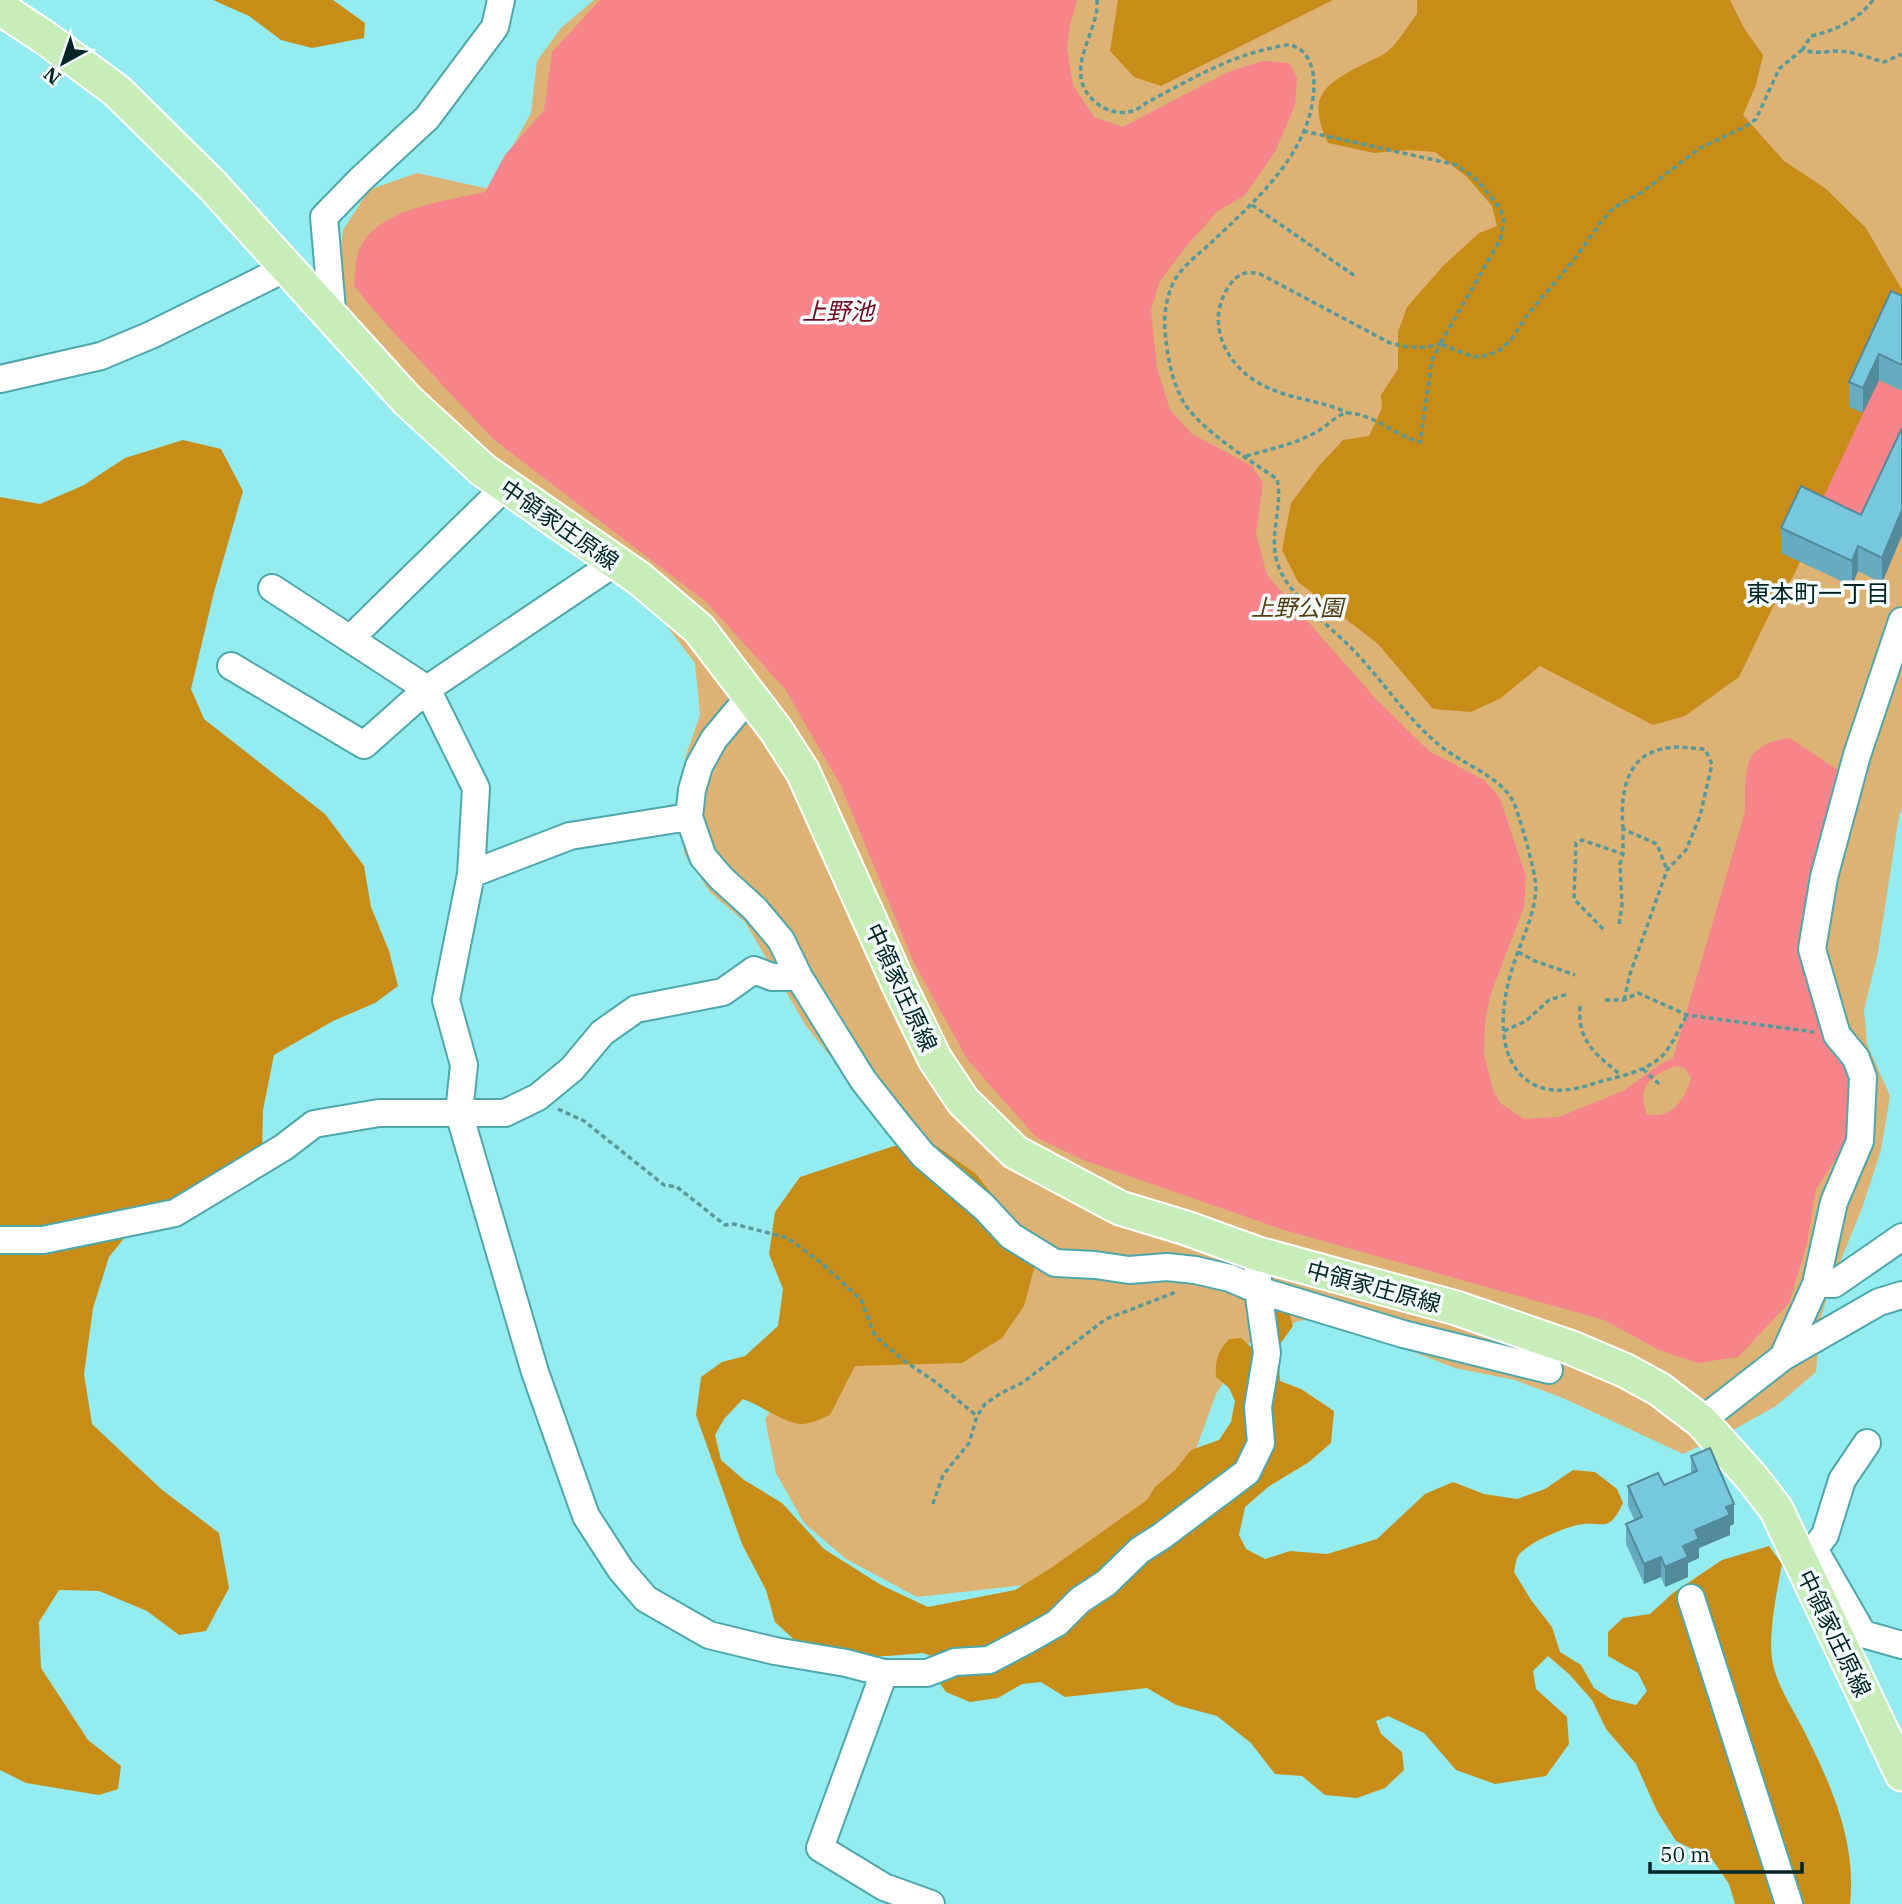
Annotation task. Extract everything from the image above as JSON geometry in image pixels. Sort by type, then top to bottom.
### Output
[{"type":"main road","name":"中領家庄原線","points":[[0,8],[117,91],[213,186],[407,400],[483,470],[640,579],[699,629],[776,730],[803,772],[935,1059],[963,1101],[1014,1152],[1120,1209],[1186,1228],[1258,1254],[1456,1308],[1572,1348],[1624,1370],[1659,1389],[1701,1420],[1753,1479],[1806,1552],[1891,1733],[1902,1774]]},
{"type":"street","points":[[334,321],[324,217],[427,118],[495,27],[501,0]]},
{"type":"street","points":[[0,379],[101,356],[151,335],[286,268]]},
{"type":"street","points":[[350,639],[506,486]]},
{"type":"street","points":[[230,666],[364,745],[427,689],[616,562]]},
{"type":"street","points":[[272,588],[427,689],[476,788],[471,874],[446,1000],[464,1065],[459,1113],[520,1322],[586,1517],[621,1570],[646,1599],[709,1635],[884,1673],[927,1673],[955,1662],[989,1660],[1027,1640],[1057,1623],[1140,1550],[1247,1472],[1261,1443],[1258,1407],[1267,1353],[1258,1290],[1258,1254]]},
{"type":"street","points":[[1783,1357],[1816,1284],[1834,1202],[1860,1141],[1863,1077],[1856,1058],[1836,1035],[1812,949],[1824,877],[1857,755],[1902,621]]},
{"type":"street","points":[[750,696],[714,738],[699,766],[692,790],[689,817],[704,857],[721,878],[755,909],[780,940],[799,977],[863,1080],[923,1155],[1023,1243],[1055,1264],[1096,1265],[1129,1270],[1167,1267],[1230,1278],[1258,1290],[1403,1334],[1549,1370]]},
{"type":"street","points":[[471,874],[570,836],[689,817]]},
{"type":"street","points":[[0,1240],[43,1240],[175,1213],[284,1147],[314,1124],[379,1113],[505,1113],[538,1097],[572,1069],[603,1034],[636,1009],[723,992],[754,970],[772,977],[799,977]]},
{"type":"street","points":[[1816,1284],[1834,1284],[1902,1237]]},
{"type":"street","points":[[1701,1420],[1783,1357],[1879,1302],[1902,1295]]},
{"type":"street","points":[[1867,1443],[1842,1480],[1825,1535],[1806,1552],[1863,1634],[1902,1645]]},
{"type":"street","points":[[1691,1598],[1789,1904]]},
{"type":"street","points":[[884,1673],[820,1848],[884,1887],[930,1904]]},
{"type":"path","points":[[1097,0],[1080,72],[1084,88],[1096,102],[1111,112],[1132,111],[1235,58],[1288,45],[1304,51],[1312,65],[1314,86],[1310,112],[1283,169],[1252,205],[1195,258],[1174,282],[1164,323],[1167,349],[1176,385],[1186,405],[1201,422],[1277,479],[1279,491],[1274,537],[1276,558],[1283,577],[1355,651],[1416,724],[1439,746],[1503,785],[1514,803],[1536,884],[1534,910],[1518,952],[1506,999],[1505,1045],[1512,1064],[1531,1084],[1550,1090],[1571,1091],[1643,1069],[1663,1055],[1687,1015]]},
{"type":"path","points":[[1303,131],[1457,164],[1478,181],[1500,208],[1504,221],[1500,240],[1482,275],[1440,344],[1432,360],[1420,442],[1334,406],[1273,391],[1244,373],[1222,344],[1218,330],[1222,298],[1238,275],[1250,271],[1274,281],[1390,343],[1409,348],[1427,348],[1440,344],[1474,357],[1500,350],[1511,340],[1528,314],[1613,208],[1642,192],[1700,148],[1756,119],[1779,69],[1803,49],[1811,36],[1833,31],[1853,20],[1873,0]]},
{"type":"path","points":[[1803,49],[1807,52],[1853,53],[1884,62],[1902,54]]},
{"type":"path","points":[[1252,205],[1356,276]]},
{"type":"path","points":[[1245,457],[1301,439],[1319,431],[1338,416],[1348,413]]},
{"type":"path","points":[[1619,924],[1623,884],[1620,864],[1623,854],[1623,789],[1637,762],[1654,752],[1677,747],[1705,749],[1712,764],[1700,816],[1686,850],[1667,870],[1647,933],[1630,974],[1624,1000]]},
{"type":"path","points":[[1623,829],[1657,844],[1667,870]]},
{"type":"path","points":[[1603,929],[1574,899],[1576,843],[1582,840],[1623,854]]},
{"type":"path","points":[[1518,952],[1575,975]]},
{"type":"path","points":[[1605,1000],[1624,1000],[1638,993],[1687,1015],[1836,1035]]},
{"type":"path","points":[[1504,1031],[1526,1021],[1549,1000],[1568,994]]},
{"type":"path","points":[[1580,1006],[1579,1021],[1592,1050],[1621,1075]]},
{"type":"path","points":[[1643,1069],[1659,1084]]},
{"type":"path","points":[[538,1097],[552,1107],[584,1121],[664,1185],[677,1187],[725,1225],[734,1224],[788,1238],[825,1266],[861,1300],[875,1336],[887,1348],[937,1383],[977,1416]]},
{"type":"path","points":[[933,1504],[943,1475],[969,1443],[977,1416],[985,1404],[1021,1383],[1106,1319],[1178,1291]]},
{"type":"green space","name":"上野公園","points":[[594,0],[1902,0],[1902,808],[1878,952],[1864,1010],[1867,1044],[1890,1096],[1881,1150],[1821,1317],[1816,1372],[1776,1406],[1683,1454],[1563,1398],[1515,1380],[1455,1368],[1325,1318],[1298,1321],[1247,1344],[1216,1394],[1185,1479],[1051,1582],[917,1597],[846,1559],[804,1523],[776,1473],[765,1419],[791,1381],[1021,1293],[806,1026],[745,922],[710,892],[684,853],[680,795],[686,755],[700,715],[695,663],[656,612],[460,455],[334,297],[343,230],[369,190],[417,173],[489,189],[531,113],[537,61],[561,28]]},
{"type":"shaded area","points":[[213,0],[333,0],[365,23],[364,38],[312,48],[281,40],[249,16]]},
{"type":"shaded area","points":[[1118,0],[1333,0],[1161,86],[1134,77],[1110,51]]},
{"type":"shaded area","points":[[1417,0],[1730,0],[1744,28],[1763,55],[1756,85],[1743,115],[1784,161],[1825,188],[1866,228],[1902,290],[1902,335],[1794,575],[1773,607],[1739,677],[1685,716],[1653,725],[1540,666],[1501,698],[1471,712],[1433,709],[1378,644],[1298,582],[1282,550],[1291,503],[1319,466],[1343,440],[1369,436],[1382,408],[1381,395],[1398,369],[1398,332],[1407,307],[1443,266],[1479,233],[1497,226],[1492,206],[1467,177],[1435,152],[1408,150],[1374,153],[1328,143],[1321,126],[1319,101],[1324,92],[1341,77],[1391,48],[1417,14]]},
{"type":"shaded area","points":[[183,440],[221,449],[243,491],[214,592],[191,689],[204,719],[325,814],[364,866],[371,907],[389,951],[398,986],[375,1003],[333,1021],[274,1055],[263,1110],[262,1151],[129,1232],[109,1257],[93,1308],[84,1374],[92,1424],[161,1489],[219,1533],[229,1588],[206,1631],[179,1635],[147,1611],[99,1591],[59,1590],[39,1622],[41,1668],[88,1740],[121,1766],[118,1789],[99,1795],[26,1783],[0,1770],[0,497],[40,504],[84,485],[125,458]]},
{"type":"shaded area","points":[[935,1145],[976,1174],[1018,1227],[1034,1269],[1024,1306],[1002,1338],[962,1363],[855,1366],[830,1415],[809,1423],[788,1421],[743,1399],[724,1419],[715,1435],[721,1460],[744,1480],[782,1503],[824,1549],[881,1585],[928,1607],[1015,1590],[1051,1568],[1147,1500],[1155,1487],[1175,1470],[1191,1450],[1219,1440],[1231,1422],[1235,1401],[1229,1388],[1216,1377],[1220,1352],[1229,1339],[1241,1338],[1251,1347],[1258,1344],[1267,1309],[1281,1307],[1289,1313],[1293,1326],[1278,1347],[1280,1381],[1301,1389],[1334,1411],[1331,1443],[1309,1462],[1268,1487],[1245,1507],[1239,1535],[1246,1549],[1265,1559],[1290,1551],[1327,1554],[1377,1539],[1425,1494],[1453,1482],[1484,1494],[1517,1499],[1545,1489],[1573,1470],[1595,1472],[1617,1489],[1623,1503],[1618,1513],[1609,1523],[1571,1527],[1537,1541],[1518,1556],[1514,1572],[1552,1627],[1560,1652],[1581,1665],[1594,1688],[1611,1699],[1636,1705],[1647,1691],[1638,1673],[1608,1656],[1608,1632],[1623,1618],[1650,1614],[1673,1593],[1722,1560],[1769,1546],[1782,1564],[1772,1628],[1773,1664],[1781,1689],[1822,1769],[1839,1812],[1849,1858],[1850,1904],[1735,1904],[1729,1884],[1712,1859],[1676,1841],[1657,1811],[1636,1764],[1606,1729],[1592,1700],[1569,1674],[1548,1656],[1533,1671],[1536,1689],[1567,1717],[1569,1744],[1546,1776],[1495,1784],[1456,1770],[1424,1733],[1388,1716],[1376,1721],[1381,1734],[1402,1752],[1404,1770],[1385,1788],[1357,1798],[1325,1795],[1302,1776],[1275,1774],[1251,1743],[1217,1716],[1176,1705],[1147,1688],[1065,1697],[1041,1682],[1022,1684],[998,1698],[970,1702],[946,1692],[936,1678],[934,1657],[923,1653],[847,1657],[802,1647],[775,1622],[766,1590],[742,1544],[696,1415],[701,1377],[722,1362],[745,1356],[778,1326],[783,1289],[769,1254],[775,1212],[800,1177],[894,1146]]},
{"type":"water","name":"上野池","points":[[600,0],[1077,0],[1067,49],[1073,85],[1094,117],[1123,127],[1228,72],[1263,61],[1289,63],[1297,78],[1295,105],[1275,152],[1244,196],[1218,211],[1160,281],[1151,310],[1157,367],[1170,410],[1192,434],[1252,466],[1263,483],[1256,534],[1267,575],[1376,699],[1429,751],[1484,780],[1500,798],[1526,877],[1524,907],[1490,996],[1485,1024],[1484,1054],[1493,1090],[1500,1103],[1524,1119],[1559,1117],[1623,1091],[1673,1058],[1745,812],[1746,772],[1754,753],[1762,746],[1790,738],[1857,783],[1862,794],[1834,894],[1818,1004],[1829,1042],[1849,1072],[1848,1141],[1816,1189],[1807,1244],[1789,1303],[1738,1357],[1698,1363],[1659,1350],[1604,1320],[1284,1230],[1083,1160],[1036,1137],[967,1059],[914,963],[840,784],[785,689],[706,602],[493,439],[354,286],[358,253],[366,238],[379,226],[412,209],[485,192],[505,155],[544,110],[552,52]],"holes":[[[1674,1066],[1684,1068],[1691,1078],[1681,1100],[1663,1114],[1647,1114],[1643,1096],[1647,1084],[1658,1074]]]},
{"type":"water","points":[[1879,380],[1902,391],[1902,454],[1861,540],[1814,517]]},
{"type":"building","points":[[1891,291],[1902,296],[1902,365],[1879,354],[1863,388],[1849,382]]},
{"type":"building","points":[[1902,428],[1902,510],[1882,558],[1858,546],[1852,561],[1781,528],[1801,486],[1861,515]]},
{"type":"building","points":[[1710,1448],[1734,1504],[1726,1507],[1730,1515],[1695,1530],[1699,1539],[1683,1546],[1688,1557],[1665,1567],[1661,1557],[1644,1564],[1626,1524],[1642,1517],[1628,1486],[1658,1473],[1664,1485],[1697,1471],[1691,1456]]},
{"type":"district","name":"東本町一丁目","points":[[1818,593]]}]
